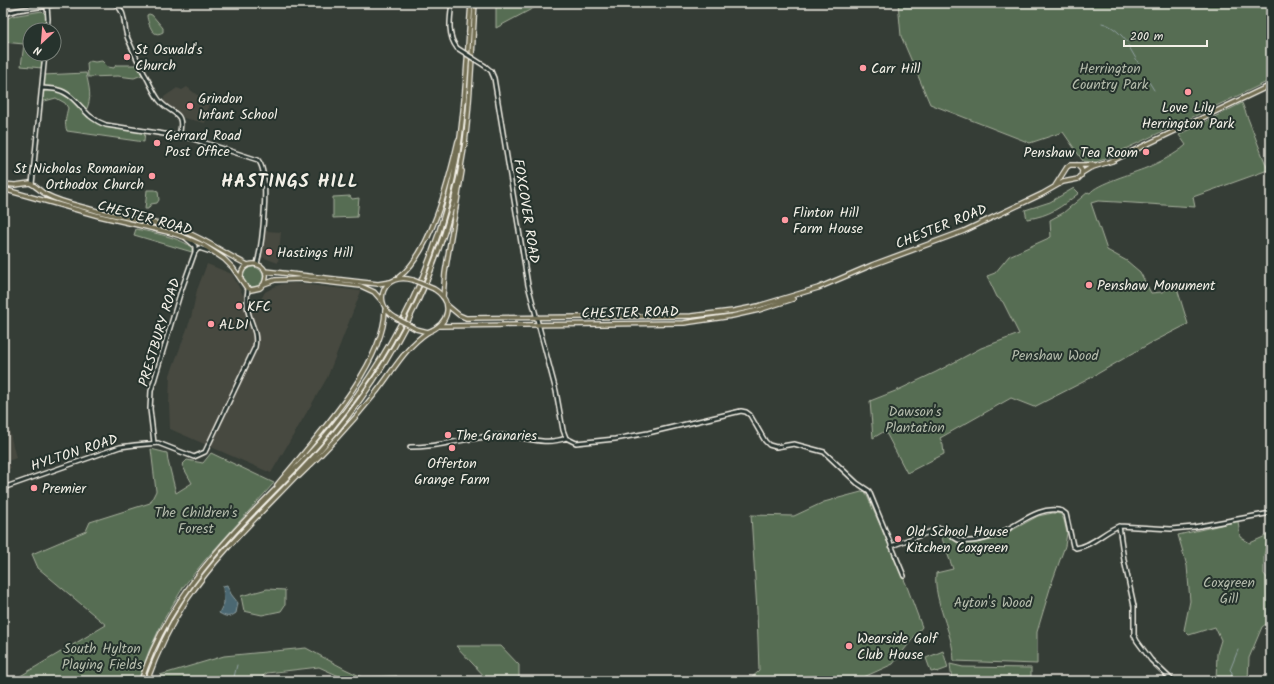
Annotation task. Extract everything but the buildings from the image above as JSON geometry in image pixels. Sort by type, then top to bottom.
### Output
[{"type":"main road","points":[[141,681],[158,639],[182,596],[214,554],[302,462],[334,426],[363,387],[394,338],[411,305],[425,272],[442,224],[459,150],[471,3]]},
{"type":"main road","points":[[443,296],[445,273],[463,164],[471,77],[475,3]]},
{"type":"main road","points":[[1065,170],[1067,177],[1070,180],[1078,179],[1087,169],[1112,161],[1271,85]]},
{"type":"main road","points":[[266,271],[378,284],[390,282],[407,271],[413,264],[426,240],[440,208],[453,162],[462,120]]},
{"type":"main road","points":[[147,681],[167,633],[196,587],[220,557],[321,449],[358,403],[385,363],[405,327],[429,274],[446,225],[456,189],[465,142]]},
{"type":"main road","points":[[1077,164],[1081,168],[1082,173]]},
{"type":"main road","points":[[1055,187],[1065,170],[1070,165],[1096,165]]},
{"type":"main road","name":"CHESTER ROAD","points":[[440,326],[655,324],[704,321],[759,310],[791,299],[872,265],[964,231],[1070,180]]},
{"type":"main road","points":[[3,184],[34,185],[35,193],[30,197]]},
{"type":"main road","points":[[24,195],[22,189],[26,184]]},
{"type":"main road","name":"CHESTER ROAD","points":[[34,185],[47,195],[94,210],[170,227],[185,232],[200,238],[248,265]]},
{"type":"main road","name":"CHESTER ROAD","points":[[3,189],[93,215],[184,237],[203,245],[230,264],[242,283],[248,289]]},
{"type":"main road","points":[[93,215],[94,210]]},
{"type":"main road","points":[[241,280],[243,270],[248,265],[257,264],[266,271],[267,276],[264,284]]},
{"type":"main road","points":[[280,493],[328,449],[380,388],[408,348],[428,332],[440,326],[444,320],[447,305],[443,296],[434,289],[413,280],[399,277]]},
{"type":"main road","points":[[248,289],[255,290],[264,284],[275,280],[287,279],[361,286],[374,292],[382,301],[385,310],[384,325],[378,342],[359,379],[336,412],[260,505]]},
{"type":"main road","points":[[382,301],[384,290],[390,282]]},
{"type":"main road","name":"CHESTER ROAD","points":[[447,305],[459,315],[466,318],[706,315],[733,312],[816,289]]},
{"type":"main road","points":[[385,310],[416,329],[428,332]]},
{"type":"street","points":[[3,14],[34,7],[66,3]]},
{"type":"street","points":[[114,3],[120,8],[124,15],[127,37],[140,66],[158,99],[180,118],[182,123],[179,136]]},
{"type":"street","name":"FOXCOVER ROAD","points":[[452,3],[450,34],[457,48],[485,66],[491,71],[494,78],[528,285],[556,391],[563,430],[566,438]]},
{"type":"street","points":[[47,6],[48,22]]},
{"type":"street","points":[[34,185],[44,62]]},
{"type":"street","points":[[42,88],[56,89],[63,92],[90,116],[106,125],[190,138],[258,160],[262,166],[265,203],[260,254],[257,264]]},
{"type":"street","points":[[184,237],[195,246],[195,252]]},
{"type":"street","points":[[195,252],[202,248],[217,254]]},
{"type":"street","name":"PRESTBURY ROAD","points":[[154,443],[150,409],[151,391],[180,294],[195,252]]},
{"type":"street","points":[[154,443],[177,449],[194,456],[201,455],[207,449],[255,347],[256,333],[248,310],[248,289]]},
{"type":"street","points":[[410,447],[452,443],[494,435],[510,436],[543,442],[551,442],[566,438],[576,443],[615,439],[648,433],[741,411],[746,412],[769,445],[776,447],[794,444],[824,452],[857,483],[867,489],[871,494],[904,576]]},
{"type":"street","name":"HYLTON ROAD","points":[[3,488],[120,447],[154,443]]},
{"type":"street","points":[[892,546],[940,528],[946,530],[955,538],[962,541],[984,539],[1004,532],[1030,516],[1040,512],[1054,510],[1062,511],[1066,514],[1073,546],[1076,548],[1091,542],[1119,526],[1171,529],[1194,527],[1271,513]]},
{"type":"street","points":[[1119,526],[1124,560],[1134,606],[1134,635],[1151,660],[1173,681]]},
{"type":"shaded area","name":"Grindon Infant School","points":[[187,87],[197,95],[210,98],[205,123],[184,118],[164,102],[164,97],[177,88],[182,90]]},
{"type":"shaded area","points":[[266,231],[281,232],[278,263],[262,257]]},
{"type":"shaded area","points":[[207,264],[232,274],[243,295],[259,303],[265,292],[282,284],[293,283],[361,291],[327,378],[271,473],[170,429],[170,375],[191,318],[197,290]]},
{"type":"shaded area","points":[[3,403],[16,458],[8,461],[11,468],[3,471]]},
{"type":"green space","points":[[496,3],[543,3],[496,28]]},
{"type":"green space","name":"Herrington Country Park","points":[[898,3],[1271,3],[1271,80],[1102,160],[1096,162],[1083,161],[1063,132],[1030,143],[930,104],[901,36]]},
{"type":"green space","points":[[42,11],[46,15],[46,22],[22,22],[22,44],[3,42],[3,21],[12,16]]},
{"type":"green space","points":[[147,15],[152,15],[163,28],[163,32],[156,34],[153,31],[147,19]]},
{"type":"green space","points":[[22,59],[22,62],[42,62],[42,68],[21,66]]},
{"type":"green space","points":[[90,61],[102,61],[108,67],[114,68],[116,65],[137,65],[142,75],[134,78],[118,76],[88,77],[87,63]]},
{"type":"green space","points":[[86,73],[90,98],[85,112],[106,125],[145,130],[144,142],[67,131],[65,122],[68,108],[65,103],[56,98],[41,102],[43,75]]},
{"type":"green space","points":[[1242,103],[1268,170],[1193,197],[1195,207],[1098,201],[1091,203],[1107,250],[1127,261],[1140,272],[1151,293],[1162,292],[1176,285],[1188,324],[1149,344],[1085,381],[1034,407],[1011,398],[940,438],[943,445],[944,454],[907,473],[885,431],[873,438],[870,401],[936,372],[981,348],[1019,334],[1003,302],[997,297],[987,276],[995,273],[1009,256],[1051,237],[1050,220],[1063,213],[1088,192],[1090,193],[1107,182],[1162,161],[1186,145],[1179,135]]},
{"type":"green space","points":[[1074,188],[1079,193],[1061,207],[1042,216],[1027,219],[1025,210],[1050,202]]},
{"type":"green space","points":[[147,190],[158,191],[159,200],[157,203],[151,204],[148,209],[145,209]]},
{"type":"green space","points":[[350,196],[352,199],[359,198],[357,217],[333,218],[333,197]]},
{"type":"green space","points":[[136,229],[181,241],[188,244],[192,248],[192,252],[134,235]]},
{"type":"green space","points":[[249,267],[257,267],[263,273],[263,281],[257,287],[249,287],[243,281],[243,273]]},
{"type":"green space","name":"The Children's Forest","points":[[151,449],[167,453],[176,493],[192,483],[182,465],[187,460],[203,463],[211,453],[274,483],[205,560],[184,586],[164,619],[149,651],[138,681],[12,681],[106,625],[38,568],[32,554],[86,531],[90,522],[150,503],[156,491]]},
{"type":"green space","points":[[865,491],[906,584],[922,627],[893,664],[864,677],[870,681],[748,681],[759,671],[751,515],[794,516],[824,502]]},
{"type":"green space","name":"Ayton's Wood","points":[[1053,513],[1061,514],[1067,533],[1065,546],[1052,582],[1037,632],[1037,664],[954,661],[953,650],[937,595],[936,573],[953,569],[940,533],[947,534],[956,542],[971,544],[996,539],[1038,516]]},
{"type":"green space","name":"Coxgreen Gill","points":[[1238,521],[1240,537],[1250,543],[1268,535],[1264,555],[1264,574],[1271,583],[1271,620],[1262,627],[1249,658],[1248,681],[1216,681],[1217,653],[1221,640],[1215,627],[1189,635],[1184,630],[1190,601],[1187,566],[1178,535]]},
{"type":"green space","points":[[267,589],[285,590],[285,605],[281,611],[262,615],[244,611],[241,596]]},
{"type":"green space","points":[[456,646],[501,646],[519,665],[519,681],[489,681]]},
{"type":"green space","points":[[306,648],[362,677],[397,676],[397,681],[350,681],[319,667],[267,673],[256,681],[150,681],[153,678],[158,680],[160,675],[224,656]]},
{"type":"green space","points":[[943,651],[948,668],[937,672],[931,672],[926,658]]},
{"type":"green space","points":[[950,664],[963,667],[1031,668],[1031,681],[952,681]]},
{"type":"water","points":[[227,585],[231,594],[238,603],[236,613],[231,616],[219,613],[224,603],[223,586]]},
{"type":"waterway","points":[[1102,23],[1116,30],[1127,42]]},
{"type":"waterway","points":[[1128,45],[1139,64]]},
{"type":"waterway","points":[[1149,82],[1154,90]]},
{"type":"waterway","name":"Coxgreen Gill","points":[[1231,681],[1232,672],[1230,670],[1238,650]]},
{"type":"waterway","points":[[233,681],[237,665]]},
{"type":"place","name":"St Oswald's Church","points":[[127,57]]},
{"type":"place","name":"Carr Hill","points":[[863,68]]},
{"type":"place","name":"Love Lily Herrington Park","points":[[1188,92]]},
{"type":"place","name":"Grindon Infant School","points":[[190,106]]},
{"type":"place","name":"Gerrard Road Post Office","points":[[157,143]]},
{"type":"place","name":"Penshaw Tea Room","points":[[1146,152]]},
{"type":"place","name":"St Nicholas Romanian Orthodox Church","points":[[152,176]]},
{"type":"place","name":"Flinton Hill Farm House","points":[[785,220]]},
{"type":"place","name":"Hastings Hill","points":[[269,252]]},
{"type":"place","name":"Penshaw Monument","points":[[1089,285]]},
{"type":"place","name":"KFC","points":[[239,306]]},
{"type":"place","name":"ALDI","points":[[211,324]]},
{"type":"place","name":"The Granaries","points":[[448,435]]},
{"type":"place","name":"Offerton Grange Farm","points":[[452,448]]},
{"type":"place","name":"Premier","points":[[34,488]]},
{"type":"place","name":"Old School House Kitchen Coxgreen","points":[[898,539]]},
{"type":"place","name":"Wearside Golf Club House","points":[[849,646]]},
{"type":"district","name":"HASTINGS HILL","points":[[290,181]]},
{"type":"park label","name":"Penshaw Wood","points":[[1055,355]]},
{"type":"park label","name":"Dawson's Plantation","points":[[915,420]]},
{"type":"park label","name":"South Hylton Playing Fields","points":[[102,656]]}]
